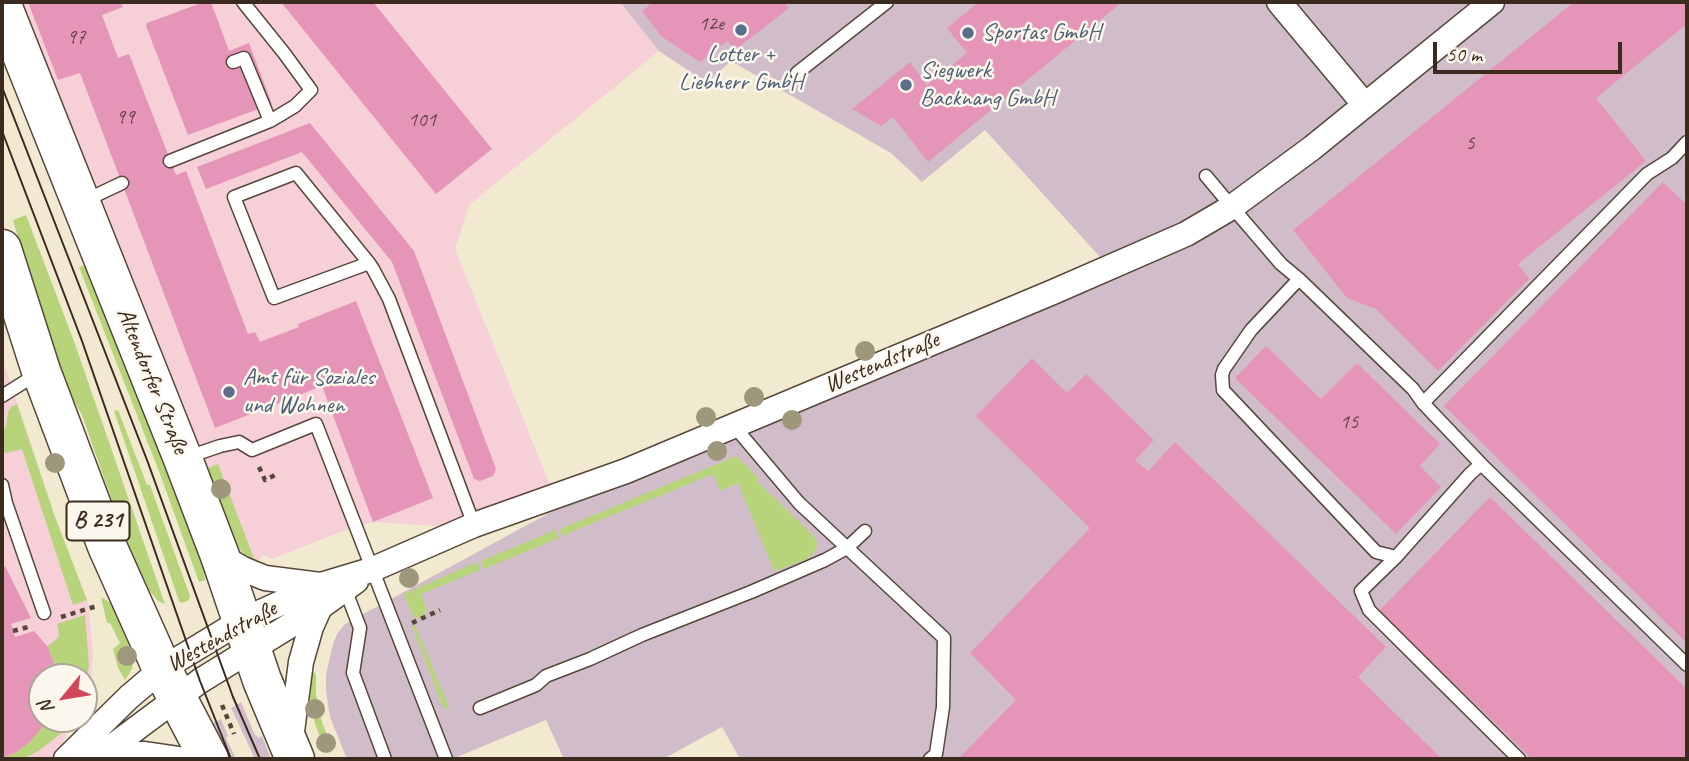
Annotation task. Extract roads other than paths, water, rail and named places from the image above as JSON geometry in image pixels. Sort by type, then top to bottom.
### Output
[{"type":"main road","name":"Altendorfer Straße","points":[[2,5],[183,458],[267,692],[293,753]]},
{"type":"main road","name":"B 231","points":[[2,248],[41,371],[107,547],[170,683],[222,747]]},
{"type":"street","points":[[1279,2],[1364,105]]},
{"type":"street","name":"Westendstraße","points":[[66,759],[129,697],[170,683],[246,635],[371,570],[474,525],[626,471],[1186,234],[1232,207],[1312,148],[1492,2]]},
{"type":"street","name":"Westendstraße","points":[[220,556],[265,578],[332,590]]},
{"type":"street","name":"Westendstraße","points":[[293,753],[301,662],[311,627],[332,590]]},
{"type":"street","points":[[97,757],[170,683]]},
{"type":"street","points":[[97,757],[145,754],[179,759]]},
{"type":"lane","points":[[170,161],[270,121],[295,106],[311,90],[243,2]]},
{"type":"lane","points":[[797,73],[887,2]]},
{"type":"lane","points":[[233,62],[244,58],[270,121]]},
{"type":"lane","points":[[1423,403],[1647,174],[1672,158],[1687,142]]},
{"type":"lane","points":[[369,263],[274,298],[234,197],[296,173],[369,263],[389,299],[474,525]]},
{"type":"lane","points":[[1206,176],[1281,264],[1413,389],[1481,464],[1687,665]]},
{"type":"lane","points":[[81,202],[122,184]]},
{"type":"lane","points":[[1299,279],[1251,330],[1224,369],[1223,390],[1377,552],[1396,557]]},
{"type":"lane","points":[[2,396],[41,371]]},
{"type":"lane","points":[[183,458],[239,442],[252,450],[316,424],[446,759]]},
{"type":"lane","points":[[734,426],[799,503],[944,638],[943,707],[936,754],[930,759]]},
{"type":"lane","points":[[1481,464],[1361,591],[1369,610],[1519,759]]},
{"type":"lane","points":[[2,485],[4,503],[44,612]]},
{"type":"lane","points":[[480,708],[536,685],[546,676],[825,560],[847,548],[865,531]]},
{"type":"lane","points":[[332,590],[360,628],[353,673],[385,759]]},
{"type":"tram line","points":[[2,87],[147,460],[233,697],[260,759]]},
{"type":"tram line","points":[[2,131],[82,341],[200,681],[231,759]]},
{"type":"place","name":"Lotter + Liebherr GmbH","points":[[741,30]]},
{"type":"place","name":"Sportas GmbH","points":[[968,33]]},
{"type":"place","name":"Siegwerk Backnang GmbH","points":[[906,85]]},
{"type":"place","name":"Amt für Soziales und Wohnen","points":[[229,392]]}]
